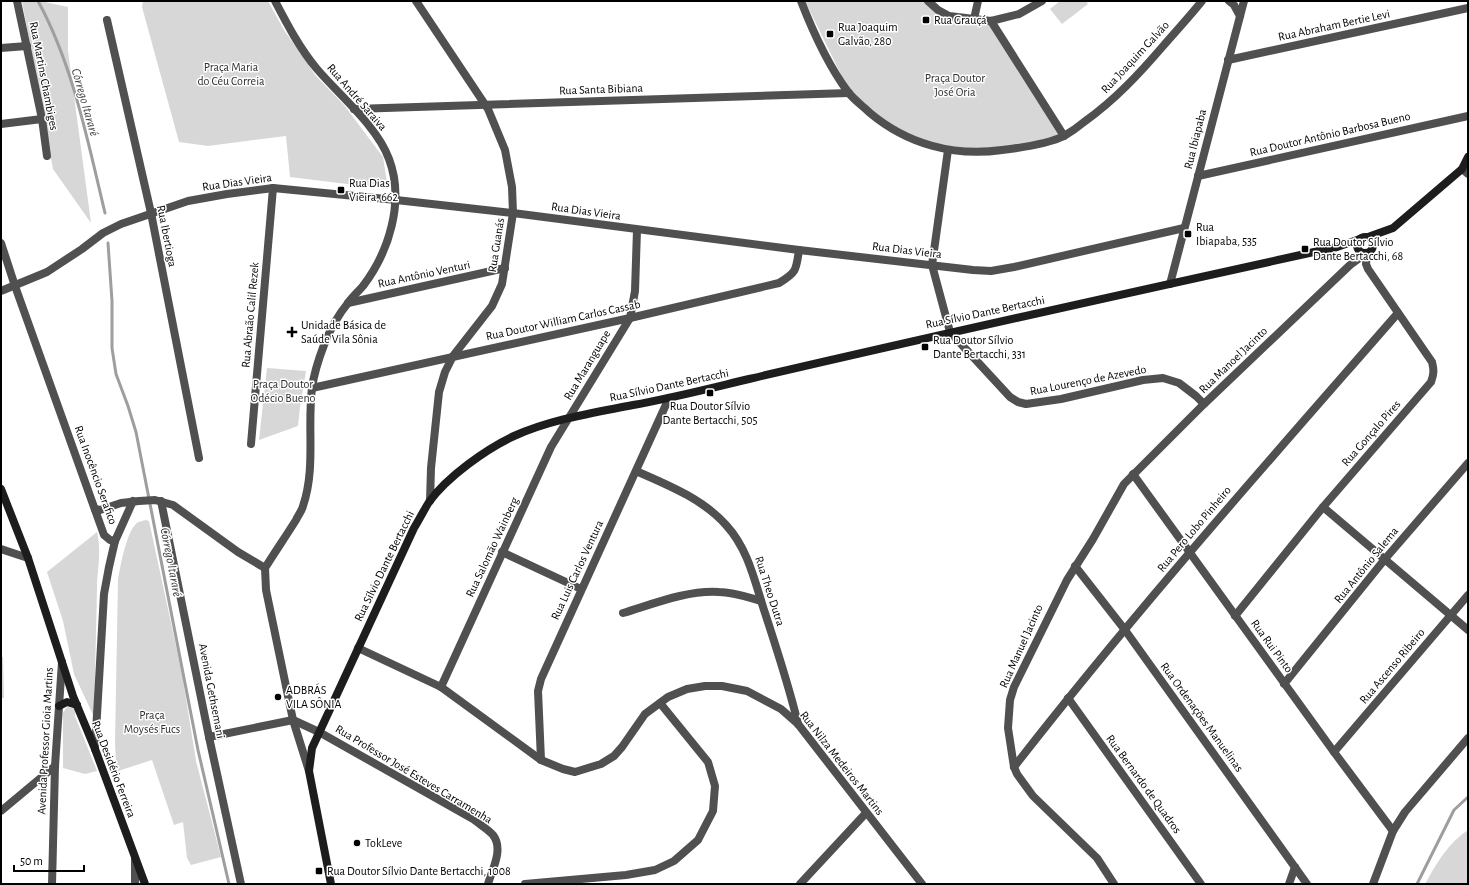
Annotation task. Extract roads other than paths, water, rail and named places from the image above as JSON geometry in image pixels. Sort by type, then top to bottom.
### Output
[{"type":"street","name":"Rua Martins Chambiges","points":[[17,1],[42,119],[47,156]]},
{"type":"street","name":"Rua André Saraiva","points":[[265,568],[303,507],[309,483],[312,388],[316,367],[324,344],[338,318],[348,303],[363,286],[377,264],[388,241],[396,200],[394,178],[389,159],[376,136],[354,109],[316,68],[290,31],[275,1]]},
{"type":"street","name":"Rua Guanás","points":[[416,1],[488,109],[505,150],[512,187],[513,213],[502,284],[492,306],[453,356],[445,372],[439,392],[431,468],[430,501]]},
{"type":"street","name":"Rua Joaquim Galvão","points":[[800,1],[830,63],[849,93],[877,118],[897,132],[918,142],[948,150],[992,152],[1037,144],[1064,136],[1103,109],[1136,78],[1202,1]]},
{"type":"street","points":[[928,1],[938,10],[949,16],[991,21],[1019,14],[1042,1]]},
{"type":"street","points":[[974,19],[978,1]]},
{"type":"street","points":[[1229,1],[1234,4],[1240,16]]},
{"type":"street","name":"Rua Ibiapaba","points":[[1170,284],[1244,1]]},
{"type":"street","name":"Rua Abraham Bertie Levi","points":[[1228,60],[1468,8]]},
{"type":"street","name":"Rua Ibertioga","points":[[107,20],[150,213],[199,458]]},
{"type":"street","points":[[991,21],[1064,136]]},
{"type":"street","points":[[1,48],[27,46]]},
{"type":"street","name":"Rua Santa Bibiana","points":[[354,109],[849,93]]},
{"type":"street","name":"Rua Doutor Antônio Barbosa Bueno","points":[[1198,176],[1468,116]]},
{"type":"street","points":[[1,124],[42,119]]},
{"type":"street","points":[[948,150],[932,265],[950,332]]},
{"type":"street","points":[[1364,238],[1372,241],[1374,246],[1372,250],[1363,253],[1357,246],[1364,238],[1393,228],[1465,171],[1468,157]]},
{"type":"street","name":"Rua Dias Vieira","points":[[1,291],[47,272],[103,233],[121,224],[150,213],[188,201],[273,188],[513,213],[799,250],[991,271],[1014,268],[1184,228]]},
{"type":"street","name":"Rua Abraão Calil Rezek","points":[[251,444],[273,188]]},
{"type":"street","name":"Rua Maranguape","points":[[568,418],[630,318],[635,291],[637,230]]},
{"type":"street","name":"Rua Sílvio Dante Bertacchi","points":[[331,884],[309,771],[312,748],[414,528],[430,501],[453,477],[494,447],[512,437],[538,426],[568,418],[669,398],[950,332],[1337,247],[1364,238]]},
{"type":"street","name":"Rua Inocêncio Serafico","points":[[1,243],[104,535],[110,540],[115,541],[108,567],[104,594],[95,749]]},
{"type":"street","name":"Rua Sílvio Dante Bertacchi","points":[[1337,247],[1347,247],[1363,253]]},
{"type":"street","name":"Rua Doutor William Carlos Cassab","points":[[312,388],[630,318],[779,283],[791,276],[796,268],[799,250]]},
{"type":"street","name":"Rua Manoel Jacinto","points":[[1133,474],[1204,404],[1363,253]]},
{"type":"street","name":"Rua Gonçalo Pires","points":[[1235,616],[1323,507],[1431,382],[1434,375],[1432,362],[1368,269],[1363,253]]},
{"type":"street","name":"Rua Antônio Venturi","points":[[348,303],[505,268]]},
{"type":"street","name":"Rua Pero Lobo Pinheiro","points":[[1014,767],[1068,698],[1126,630],[1189,552],[1398,313]]},
{"type":"street","name":"Rua Lourenço de Azevedo","points":[[950,332],[1010,397],[1018,402],[1026,404],[1061,399],[1144,380],[1163,378],[1179,383],[1204,404]]},
{"type":"street","name":"Rua Luis Carlos Ventura","points":[[541,760],[538,691],[541,679],[669,398]]},
{"type":"street","name":"Rua Salomão Wainberg","points":[[441,687],[551,447],[568,418]]},
{"type":"street","name":"Rua Antônio Salema","points":[[1284,684],[1385,559],[1468,462]]},
{"type":"street","name":"Rua Theo Dutra","points":[[636,471],[678,490],[711,511],[726,525],[747,558],[789,687],[798,724]]},
{"type":"street","name":"Rua Rui Pinto","points":[[1133,474],[1284,684],[1393,831]]},
{"type":"street","name":"Rua Manuel Jacinto","points":[[1114,884],[1097,858],[1029,791],[1017,774],[1014,767],[1008,728],[1008,715],[1012,694],[1019,675],[1053,605],[1124,484],[1133,474]]},
{"type":"street","name":"Avenida Professor Gioia Martins","points":[[1,489],[28,558],[62,662],[55,766],[52,884]]},
{"type":"street","points":[[95,509],[100,510],[121,503],[136,501],[158,501],[173,505],[238,552],[265,568],[266,590],[293,720],[309,771]]},
{"type":"street","points":[[115,541],[136,501]]},
{"type":"street","name":"Avenida Gethsemani","points":[[158,501],[240,884]]},
{"type":"street","points":[[121,503],[126,511],[126,518]]},
{"type":"street","points":[[1323,507],[1468,630]]},
{"type":"street","points":[[1,549],[28,558]]},
{"type":"street","points":[[502,552],[581,589]]},
{"type":"street","name":"Rua Ordenações Manuelinas","points":[[1075,566],[1126,630],[1307,884]]},
{"type":"street","points":[[623,613],[702,592],[719,592],[761,601]]},
{"type":"street","name":"Rua Ascenso Ribeiro","points":[[1334,752],[1468,595]]},
{"type":"street","name":"Rua Nilza Medeiros Martins","points":[[358,648],[441,687],[541,760],[558,768],[575,772],[601,764],[614,756],[645,714],[660,703],[687,689],[705,686],[722,686],[747,691],[781,709],[798,724],[922,884]]},
{"type":"street","name":"Rua Desidério Ferreira","points":[[62,662],[145,884]]},
{"type":"street","name":"Rua Bernardo de Quadros","points":[[1068,698],[1201,884]]},
{"type":"street","points":[[59,706],[68,702],[77,705]]},
{"type":"street","points":[[525,884],[626,875],[655,870],[674,861],[698,840],[713,811],[715,786],[708,762],[660,703]]},
{"type":"street","points":[[82,718],[89,721],[97,721]]},
{"type":"street","points":[[208,737],[293,720]]},
{"type":"street","name":"Rua Professor José Esteves Carramenha","points":[[293,720],[319,732],[473,819],[493,835],[497,843],[498,851],[488,884]]},
{"type":"street","points":[[1373,884],[1393,831],[1406,812],[1468,738]]},
{"type":"street","points":[[1,811],[55,766]]},
{"type":"street","points":[[800,884],[866,813]]},
{"type":"street","points":[[135,860],[135,884]]},
{"type":"street","points":[[1289,884],[1295,867]]},
{"type":"waterway","name":"Córrego Itararé","points":[[38,1],[61,51],[70,77],[86,132],[105,213]]},
{"type":"waterway","name":"Córrego Itararé","points":[[108,243],[112,301],[112,348],[116,374],[136,432],[198,750],[229,884]]},
{"type":"waterway","points":[[1417,884],[1454,810],[1468,797]]},
{"type":"place","name":"Rua Grauçá","points":[[926,20]]},
{"type":"place","name":"Rua Joaquim Galvão, 280","points":[[830,34]]},
{"type":"place","name":"Rua Dias Vieira, 662","points":[[341,190]]},
{"type":"place","name":"Rua Ibiapaba, 535","points":[[1188,234]]},
{"type":"place","name":"Rua Doutor Sílvio Dante Bertacchi, 68","points":[[1305,249]]},
{"type":"place","name":"Unidade Básica de Saúde Vila Sônia","points":[[292,332]]},
{"type":"place","name":"Rua Doutor Sílvio Dante Bertacchi, 331","points":[[925,347]]},
{"type":"place","name":"Rua Doutor Sílvio Dante Bertacchi, 505","points":[[710,393]]},
{"type":"place","name":"ADBRÁS VILA SÔNIA","points":[[278,697]]},
{"type":"place","name":"TokLeve","points":[[357,843]]},
{"type":"place","name":"Rua Doutor Sílvio Dante Bertacchi, 1008","points":[[319,871]]},
{"type":"park label","name":"Praça Maria do Céu Correia","points":[[231,74]]},
{"type":"park label","name":"Praça Doutor José Oria","points":[[955,85]]},
{"type":"park label","name":"Praça Doutor Odécio Bueno","points":[[283,391]]},
{"type":"park label","name":"Praça Moysés Fucs","points":[[152,722]]}]
